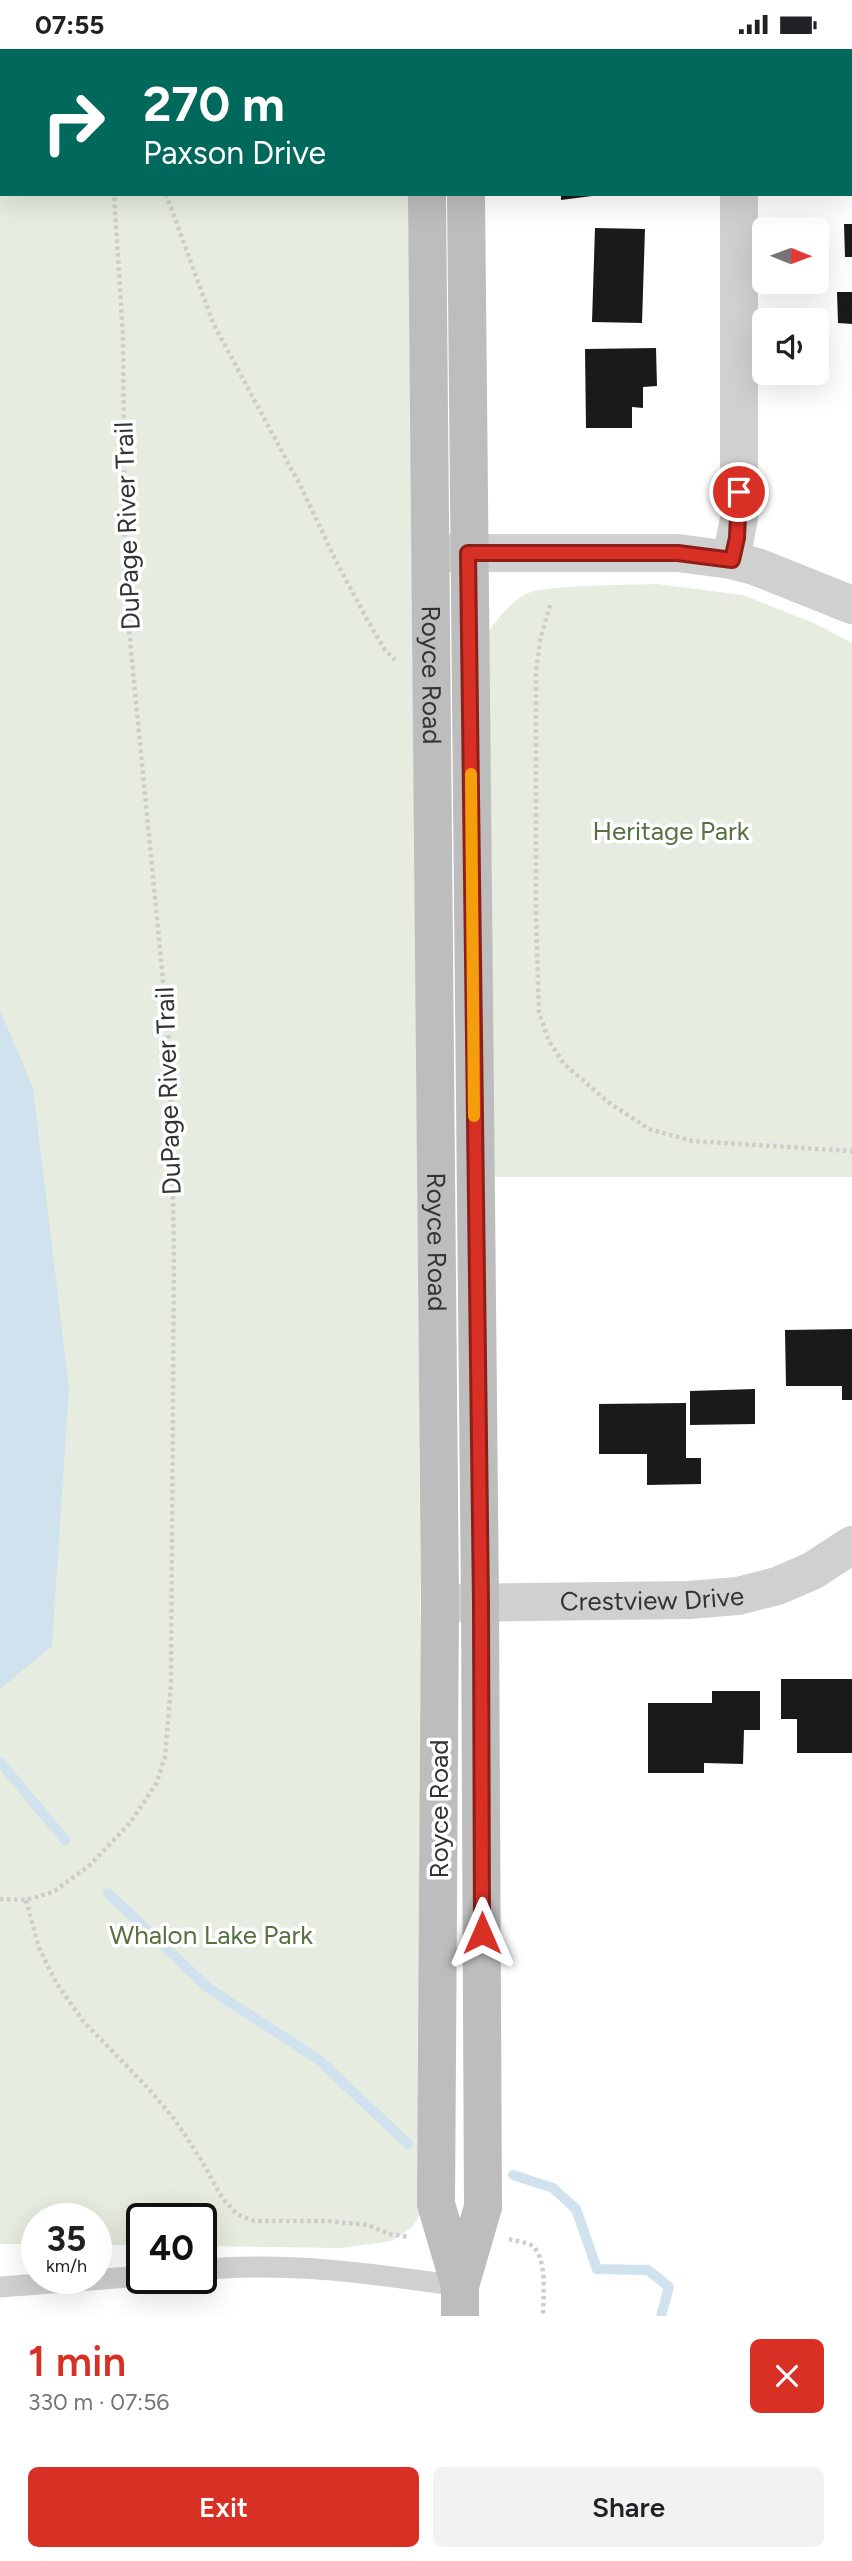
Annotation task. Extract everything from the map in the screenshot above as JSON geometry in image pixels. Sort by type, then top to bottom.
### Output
[{"type":"street","name":"Royce Road","points":[[428,196],[440,1603],[436,2204],[460,2237],[460,2301]]},
{"type":"street","name":"Royce Road","points":[[460,2237],[483,2207],[481,1603],[466,196]]},
{"type":"street","points":[[732,560],[740,518],[739,196]]},
{"type":"street","points":[[430,553],[678,553],[732,560],[788,578],[852,605]]},
{"type":"street","name":"Crestview Drive","points":[[440,1603],[689,1600],[738,1596],[777,1586],[812,1571],[852,1545]]},
{"type":"lane","points":[[217,2270],[295,2268],[383,2275],[460,2301]]},
{"type":"lane","points":[[0,2287],[126,2277]]},
{"type":"path","name":"DuPage River Trail","points":[[0,1899],[26,1900],[53,1892],[89,1866],[130,1823],[156,1784],[165,1757],[171,1685],[174,1250],[170,1053],[125,588],[123,337],[114,196]]},
{"type":"path","points":[[167,196],[214,323],[369,623],[390,655],[395,660],[404,661]]},
{"type":"path","points":[[550,605],[540,641],[537,671],[536,904],[540,1013],[549,1041],[564,1064],[608,1102],[649,1129],[692,1140],[852,1151]]},
{"type":"path","points":[[26,1900],[39,1948],[57,1984],[83,2021],[175,2120],[223,2199],[237,2214],[254,2221],[328,2221],[368,2225],[401,2237],[510,2239],[531,2245],[540,2255],[543,2316]]},
{"type":"green space","name":"Whalon Lake Park","points":[[0,196],[410,196],[425,2206],[413,2226],[392,2241],[341,2248],[217,2246],[217,2203],[126,2203],[126,2245],[112,2245],[112,2203],[21,2203],[21,2244],[0,2244]]},
{"type":"green space","name":"Heritage Park","points":[[657,584],[743,595],[816,624],[852,643],[852,1177],[494,1177],[487,633],[514,602],[535,591],[568,587]]},
{"type":"water","points":[[0,1010],[33,1088],[69,1388],[52,1646],[0,1689]]},
{"type":"building","points":[[561,196],[592,196],[561,200]]},
{"type":"building","points":[[844,224],[852,224],[852,257],[845,257]]},
{"type":"building","points":[[595,228],[645,229],[642,323],[592,322]]},
{"type":"building","points":[[837,292],[852,292],[852,324],[838,323]]},
{"type":"building","points":[[656,348],[657,386],[643,387],[643,408],[632,407],[632,428],[586,428],[585,349]]},
{"type":"building","points":[[852,1329],[852,1400],[842,1400],[842,1386],[786,1386],[785,1330]]},
{"type":"building","points":[[755,1389],[755,1424],[690,1425],[690,1391]]},
{"type":"building","points":[[686,1403],[686,1458],[701,1458],[701,1484],[647,1485],[647,1454],[599,1454],[599,1404]]},
{"type":"building","points":[[781,1679],[852,1679],[852,1753],[797,1753],[797,1719],[781,1719]]},
{"type":"building","points":[[712,1691],[760,1691],[760,1730],[744,1730],[743,1764],[704,1763],[704,1773],[648,1773],[648,1703],[712,1703]]},
{"type":"waterway","points":[[0,1762],[65,1840]]},
{"type":"waterway","points":[[108,1893],[207,1987],[319,2060],[408,2144]]},
{"type":"waterway","points":[[513,2175],[553,2188],[576,2209],[597,2269],[648,2270],[669,2287],[661,2316]]},
{"type":"slow traffic","points":[[471,774],[474,1116]]},
{"type":"route","points":[[482,1933],[481,1603],[468,553],[678,553],[732,560],[740,518],[739,492]]}]
